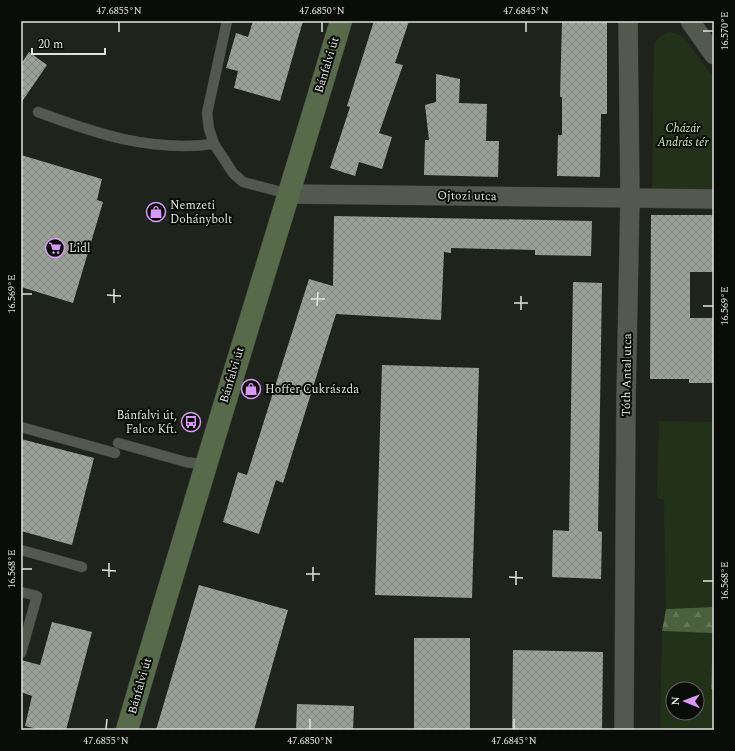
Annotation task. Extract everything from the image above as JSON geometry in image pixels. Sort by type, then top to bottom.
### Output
[{"type":"main road","name":"Bánfalvi út","points":[[127,730],[205,465],[341,21]]},
{"type":"street","points":[[690,21],[714,56]]},
{"type":"street","name":"Tóth Antal utca","points":[[624,730],[626,400],[638,198],[630,23]]},
{"type":"street","name":"Ojtozi utca","points":[[289,194],[714,199]]},
{"type":"lane","points":[[227,21],[207,113],[209,129],[214,144],[233,173],[243,182],[289,194]]},
{"type":"lane","points":[[38,112],[94,132],[152,145],[188,147],[214,144]]},
{"type":"lane","points":[[21,427],[116,448],[205,465]]},
{"type":"lane","points":[[21,550],[82,567]]},
{"type":"lane","points":[[21,592],[37,596],[21,653]]},
{"type":"green space","name":"Cházár András tér","points":[[669,32],[685,38],[714,79],[714,191],[652,190],[654,44],[659,37]]},
{"type":"green space","points":[[659,421],[714,422],[714,607],[666,609],[664,500],[657,498]]},
{"type":"green space","points":[[714,607],[714,689],[711,689],[713,633],[662,631],[666,609]]},
{"type":"green space","points":[[662,631],[713,632],[711,689],[714,689],[714,730],[660,730]]},
{"type":"building","points":[[253,21],[303,21],[280,101],[234,88],[238,71],[226,68],[236,33],[248,37]]},
{"type":"building","points":[[374,21],[409,21],[395,63],[403,65],[379,133],[392,137],[382,169],[359,162],[355,176],[330,168],[350,107],[347,106]]},
{"type":"building","points":[[562,21],[607,21],[607,114],[601,114],[600,177],[557,176],[558,135],[562,135],[562,97],[560,97]]},
{"type":"building","points":[[29,52],[47,65],[21,103],[21,64]]},
{"type":"building","points":[[436,74],[460,79],[459,103],[487,104],[486,141],[499,141],[498,177],[424,175],[425,140],[429,140],[425,105],[436,102]]},
{"type":"building","name":"Lidl","points":[[21,155],[102,179],[97,200],[103,202],[73,303],[21,287]]},
{"type":"building","points":[[651,215],[714,215],[714,272],[690,272],[690,318],[714,318],[714,383],[689,383],[689,379],[650,379]]},
{"type":"building","points":[[334,216],[592,221],[591,256],[535,255],[535,250],[451,248],[451,253],[444,252],[441,320],[336,314],[283,483],[276,480],[259,534],[223,522],[238,472],[247,475],[309,279],[333,286]]},
{"type":"building","points":[[573,282],[602,283],[598,531],[602,532],[601,579],[552,577],[553,530],[569,531]]},
{"type":"building","points":[[382,365],[479,368],[472,598],[375,595]]},
{"type":"building","points":[[21,439],[94,458],[72,545],[21,531]]},
{"type":"building","points":[[199,585],[288,610],[254,730],[156,730]]},
{"type":"building","points":[[52,622],[92,632],[66,730],[41,730],[25,726],[32,696],[21,692],[21,660],[40,665]]},
{"type":"building","points":[[414,638],[470,638],[470,730],[414,730]]},
{"type":"building","points":[[513,650],[603,652],[602,730],[512,730]]},
{"type":"building","points":[[297,704],[354,706],[353,730],[296,730]]},
{"type":"place","name":"Nemzeti Dohánybolt","points":[[156,212]]},
{"type":"place","name":"Lidl","points":[[55,248]]},
{"type":"place","name":"Hoffer Cukrászda","points":[[251,389]]},
{"type":"place","name":"Bánfalvi út, Falco Kft.","points":[[191,422]]}]
